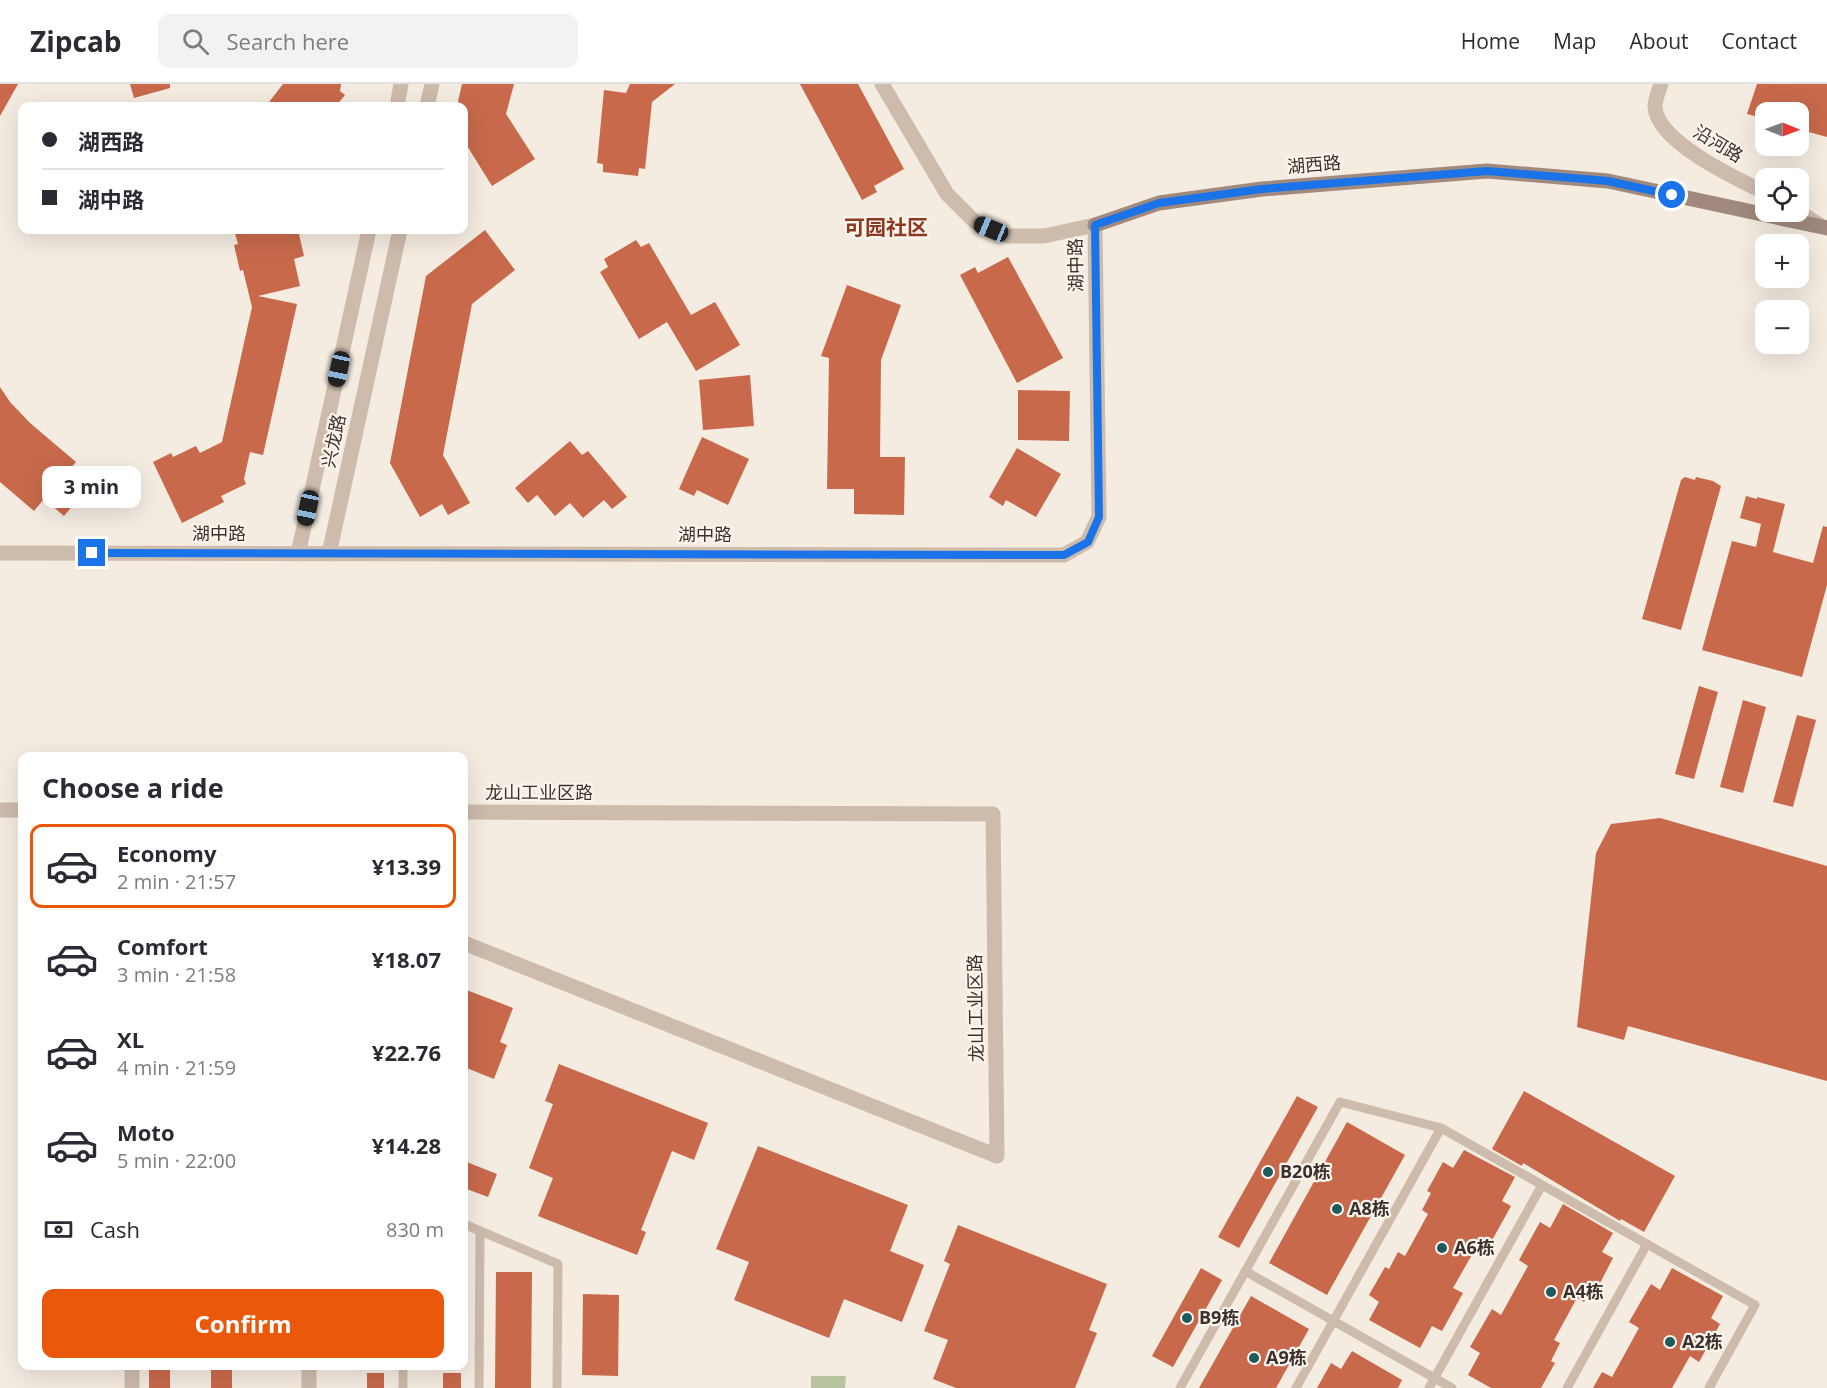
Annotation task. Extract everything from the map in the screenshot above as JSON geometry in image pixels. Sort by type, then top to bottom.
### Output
[{"type":"street","points":[[397,102],[401,84]]},
{"type":"street","points":[[428,102],[432,84]]},
{"type":"street","name":"湖西路","points":[[882,84],[947,194],[975,222],[1007,236],[1044,236],[1095,225],[1159,203],[1262,189],[1487,171],[1608,181],[1824,228]]},
{"type":"street","name":"沿河路","points":[[1661,84],[1655,107],[1662,124],[1678,144],[1755,187]]},
{"type":"street","points":[[1809,218],[1824,228]]},
{"type":"street","name":"湖中路","points":[[0,552],[329,555],[1064,555],[1088,542],[1099,517],[1095,225]]},
{"type":"street","name":"兴龙路","points":[[298,554],[368,234]]},
{"type":"street","name":"兴龙路","points":[[329,555],[399,234]]},
{"type":"street","points":[[0,810],[18,810]]},
{"type":"street","name":"龙山工业区路","points":[[468,812],[993,814],[997,1156],[468,945]]},
{"type":"street","points":[[132,1370],[132,1388]]},
{"type":"street","points":[[309,1370],[309,1388]]},
{"type":"lane","points":[[1180,1388],[1340,1102],[1441,1128],[1755,1305],[1709,1388]]},
{"type":"lane","points":[[1296,1388],[1441,1128]]},
{"type":"lane","points":[[1429,1388],[1542,1185]]},
{"type":"lane","points":[[468,1226],[558,1264],[557,1388]]},
{"type":"lane","points":[[478,1388],[480,1231]]},
{"type":"lane","points":[[1567,1388],[1647,1244]]},
{"type":"lane","points":[[1245,1271],[1452,1388]]},
{"type":"lane","points":[[403,1370],[403,1388]]},
{"type":"green space","points":[[811,1376],[846,1376],[845,1388],[811,1388]]},
{"type":"building","points":[[0,84],[18,84],[0,116]]},
{"type":"building","points":[[130,84],[170,84],[170,88],[134,98]]},
{"type":"building","points":[[283,84],[341,84],[340,91],[345,95],[339,102],[269,102]]},
{"type":"building","points":[[462,84],[514,84],[506,114],[535,159],[492,186],[468,147],[468,102],[458,102]]},
{"type":"building","points":[[630,84],[675,84],[652,102],[645,169],[639,168],[638,176],[603,172],[603,164],[597,163],[604,90],[626,93]]},
{"type":"building","points":[[800,84],[858,84],[904,169],[874,186],[877,192],[862,200]]},
{"type":"building","points":[[1757,84],[1827,84],[1827,137],[1809,132],[1809,102],[1755,102],[1755,116],[1747,114]]},
{"type":"building","points":[[485,230],[515,270],[472,304],[443,455],[470,503],[448,515],[442,504],[420,517],[390,463],[426,276]]},
{"type":"building","points":[[235,234],[299,234],[304,256],[294,259],[300,286],[258,296],[297,304],[263,455],[250,452],[244,479],[246,484],[221,496],[224,502],[182,523],[153,462],[171,453],[173,457],[196,446],[200,453],[222,442],[252,307],[234,245],[238,244]]},
{"type":"building","points":[[636,240],[641,247],[649,243],[691,315],[715,302],[740,345],[696,371],[667,322],[639,339],[600,272],[608,267],[604,259]]},
{"type":"building","points":[[1008,257],[1063,358],[1017,383],[960,275],[975,267],[978,273]]},
{"type":"building","points":[[847,285],[901,305],[881,360],[880,457],[905,457],[904,515],[854,514],[854,489],[827,489],[829,358],[821,356]]},
{"type":"building","points":[[750,375],[754,426],[703,430],[699,380]]},
{"type":"building","points":[[0,387],[10,402],[30,423],[76,462],[70,469],[89,486],[64,516],[44,499],[34,511],[0,482]]},
{"type":"building","points":[[1018,390],[1070,391],[1069,441],[1018,440]]},
{"type":"building","points":[[702,437],[749,459],[728,505],[697,490],[694,496],[679,489]]},
{"type":"building","points":[[570,441],[582,455],[588,451],[627,497],[612,509],[604,500],[583,518],[570,503],[555,516],[537,495],[528,503],[515,488]]},
{"type":"building","points":[[1017,448],[1061,474],[1036,517],[1006,500],[1003,506],[989,497]]},
{"type":"building","points":[[1685,477],[1713,481],[1721,486],[1681,630],[1642,619],[1681,480]]},
{"type":"building","points":[[1746,496],[1785,504],[1773,552],[1813,563],[1823,526],[1827,527],[1827,585],[1802,677],[1702,650],[1732,541],[1756,547],[1761,524],[1740,518]]},
{"type":"building","points":[[1699,686],[1718,692],[1694,779],[1675,774]]},
{"type":"building","points":[[1743,700],[1766,707],[1743,793],[1720,787]]},
{"type":"building","points":[[1797,715],[1816,720],[1793,807],[1773,802]]},
{"type":"building","points":[[1660,818],[1827,866],[1827,1081],[1628,1026],[1624,1040],[1577,1027],[1596,853],[1611,824]]},
{"type":"building","points":[[468,991],[513,1008],[500,1042],[507,1045],[494,1079],[468,1069]]},
{"type":"building","points":[[559,1064],[708,1123],[694,1160],[672,1151],[641,1230],[646,1232],[637,1255],[538,1216],[553,1178],[529,1168],[553,1104],[545,1101]]},
{"type":"building","points":[[1524,1091],[1675,1176],[1644,1232],[1621,1219],[1620,1221],[1523,1163],[1522,1166],[1492,1149]]},
{"type":"building","name":"B20栋","points":[[1297,1096],[1318,1107],[1239,1248],[1218,1237]]},
{"type":"building","name":"A8栋","points":[[1347,1122],[1405,1155],[1327,1295],[1269,1263]]},
{"type":"building","points":[[758,1146],[908,1205],[890,1251],[924,1265],[902,1322],[844,1299],[829,1338],[734,1300],[749,1262],[716,1249]]},
{"type":"building","name":"A6栋","points":[[1464,1150],[1515,1177],[1502,1201],[1511,1206],[1490,1244],[1481,1239],[1453,1288],[1463,1293],[1442,1331],[1432,1326],[1420,1348],[1369,1320],[1379,1302],[1369,1295],[1385,1267],[1389,1269],[1398,1252],[1405,1256],[1428,1214],[1422,1210],[1431,1193],[1427,1191],[1443,1162],[1453,1168]]},
{"type":"building","points":[[468,1163],[497,1174],[488,1197],[468,1190]]},
{"type":"building","name":"A4栋","points":[[1563,1204],[1613,1233],[1602,1252],[1613,1258],[1598,1287],[1593,1285],[1584,1302],[1577,1298],[1554,1340],[1560,1343],[1551,1361],[1555,1363],[1541,1388],[1491,1388],[1468,1375],[1480,1353],[1470,1347],[1492,1309],[1501,1315],[1528,1266],[1519,1260],[1540,1222],[1550,1228]]},
{"type":"building","points":[[958,1225],[1107,1284],[1089,1330],[1097,1333],[1075,1388],[956,1388],[933,1379],[948,1340],[924,1331],[950,1264],[944,1261]]},
{"type":"building","name":"B9栋","points":[[1201,1268],[1222,1280],[1173,1367],[1152,1356]]},
{"type":"building","name":"A2栋","points":[[1672,1268],[1723,1296],[1711,1318],[1720,1324],[1699,1362],[1690,1356],[1672,1388],[1593,1388],[1602,1372],[1612,1377],[1639,1328],[1629,1322],[1651,1284],[1660,1290]]},
{"type":"building","points":[[496,1272],[532,1272],[531,1388],[495,1388]]},
{"type":"building","points":[[583,1294],[619,1295],[618,1376],[582,1375]]},
{"type":"building","name":"A9栋","points":[[1251,1296],[1309,1329],[1276,1388],[1199,1388]]},
{"type":"building","points":[[1352,1351],[1402,1380],[1398,1388],[1317,1388],[1331,1363],[1341,1369]]},
{"type":"building","points":[[149,1370],[170,1370],[170,1388],[149,1388]]},
{"type":"building","points":[[211,1370],[232,1370],[232,1388],[211,1388]]},
{"type":"building","points":[[367,1373],[384,1373],[384,1388],[367,1388]]},
{"type":"building","points":[[443,1373],[461,1373],[461,1388],[443,1388]]},
{"type":"place","name":"B20栋","points":[[1268,1172]]},
{"type":"place","name":"A8栋","points":[[1337,1209]]},
{"type":"place","name":"A6栋","points":[[1442,1248]]},
{"type":"place","name":"A4栋","points":[[1551,1292]]},
{"type":"place","name":"B9栋","points":[[1187,1318]]},
{"type":"place","name":"A2栋","points":[[1670,1342]]},
{"type":"place","name":"A9栋","points":[[1254,1358]]},
{"type":"district","name":"可园社区","points":[[886,228]]},
{"type":"route","points":[[92,553],[1064,555],[1088,542],[1099,517],[1095,225],[1159,203],[1262,189],[1487,171],[1608,181],[1672,195]]}]
